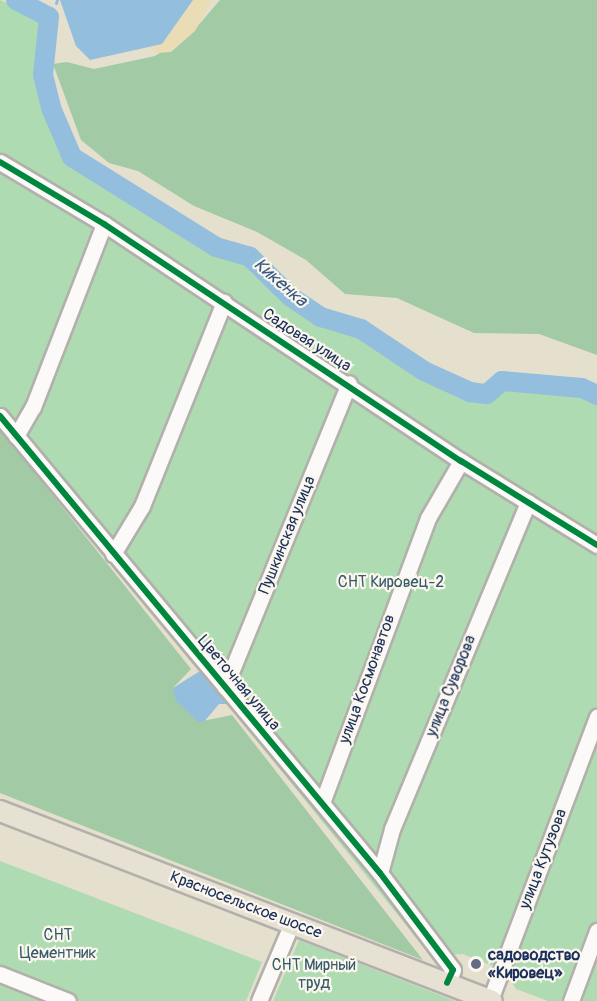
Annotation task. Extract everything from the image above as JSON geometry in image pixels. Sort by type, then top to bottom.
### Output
[{"type":"main road","name":"Красносельское шоссе","points":[[0,811],[292,923],[450,977],[491,1000]]},
{"type":"street","name":"Садовая улица","points":[[0,162],[104,224],[350,383],[461,461],[597,545]]},
{"type":"street","points":[[16,436],[33,407],[104,224]]},
{"type":"street","points":[[113,554],[142,506],[224,302]]},
{"type":"street","name":"Пушкинская улица","points":[[225,687],[350,383]]},
{"type":"street","name":"Цветочная улица","points":[[0,416],[380,873],[450,977]]},
{"type":"street","name":"улица Космонавтов","points":[[322,803],[407,569],[428,518],[461,461]]},
{"type":"street","name":"улица Суворова","points":[[380,873],[392,829],[528,502]]},
{"type":"street","name":"улица Кутузова","points":[[491,1000],[597,717]]},
{"type":"street","points":[[259,1001],[292,923]]},
{"type":"street","points":[[571,1001],[597,931]]},
{"type":"street","points":[[0,974],[68,1001]]},
{"type":"green space","name":"СНТ Кировец-2","points":[[0,0],[45,20],[40,70],[51,126],[67,159],[216,246],[250,257],[291,297],[321,317],[361,329],[424,371],[470,392],[487,394],[502,381],[582,388],[597,395],[597,1001],[548,1001],[516,989],[505,971],[463,954],[431,956],[0,423]]},
{"type":"green space","points":[[220,0],[597,0],[597,355],[539,334],[474,333],[397,298],[345,294],[306,260],[257,232],[194,206],[138,171],[109,163],[81,140],[53,64],[67,62],[94,69],[155,56],[190,35]]},
{"type":"green space","points":[[0,429],[191,669],[173,688],[198,722],[232,715],[423,960],[0,793]]},
{"type":"green space","name":"СНТ Цементник","points":[[0,861],[262,962],[246,1001],[0,1001]]},
{"type":"green space","name":"СНТ Мирный труд","points":[[299,940],[455,1001],[273,1001]]},
{"type":"sand","points":[[193,0],[212,0],[195,31],[171,52],[158,53],[149,46],[162,44]]},
{"type":"water","points":[[60,0],[193,0],[162,44],[90,60],[76,46]]},
{"type":"water","points":[[200,671],[227,704],[219,704],[204,722],[198,722],[176,701],[173,688]]},
{"type":"waterway","name":"Кикенка","points":[[16,0],[49,17],[43,75],[51,108],[72,157],[216,247],[250,257],[291,297],[321,317],[361,329],[424,371],[470,392],[487,394],[502,381],[582,388],[597,395]]},
{"type":"waterway","points":[[51,26],[55,14]]},
{"type":"cycle path","points":[[0,162],[104,224],[461,461],[597,545]]},
{"type":"cycle path","points":[[0,416],[380,873],[453,970],[447,983]]},
{"type":"place","name":"садоводство «Кировец»","points":[[476,964]]}]
